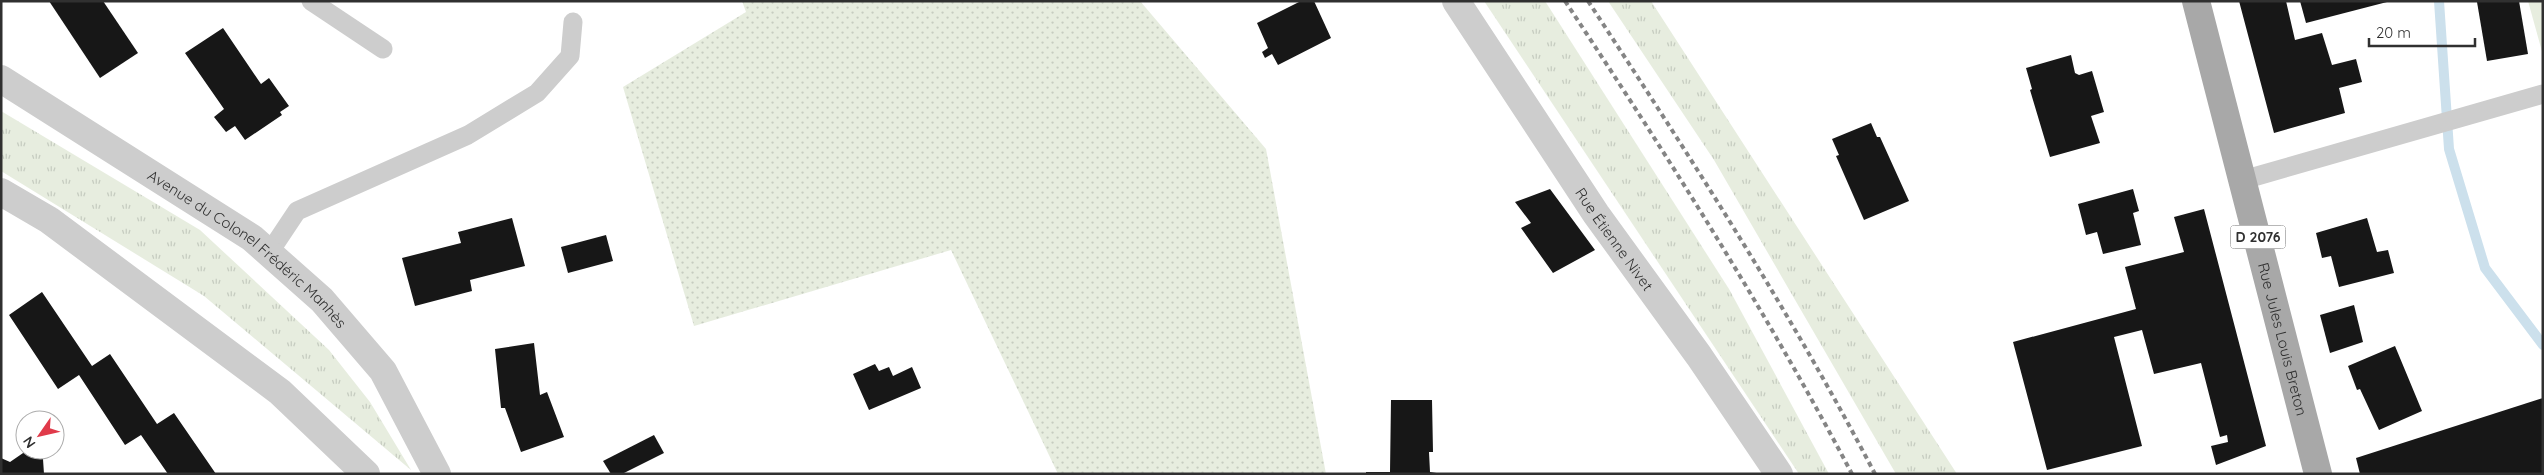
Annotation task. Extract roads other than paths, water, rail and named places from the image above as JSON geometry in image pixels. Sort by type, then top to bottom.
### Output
[{"type":"main road","name":"Rue Jules Louis Breton","points":[[2196,1],[2318,474]]},
{"type":"street","name":"Rue Étienne Nivet","points":[[1456,1],[1596,214],[1699,356],[1779,474]]},
{"type":"street","name":"Avenue du Colonel Frédéric Manhès","points":[[1,79],[252,238],[322,300],[383,370],[436,474]]},
{"type":"street","points":[[1,192],[49,220],[280,392],[366,474]]},
{"type":"lane","points":[[311,1],[383,48]]},
{"type":"lane","points":[[269,253],[297,211],[468,135],[537,92],[570,56],[574,22]]},
{"type":"lane","points":[[2243,180],[2543,94]]},
{"type":"waterway","points":[[2439,1],[2449,149],[2485,268],[2543,345]]},
{"type":"railway","points":[[1565,1],[1641,117],[1750,293],[1852,474]]},
{"type":"railway","points":[[1588,1],[1738,234],[1808,353],[1875,474]]}]
